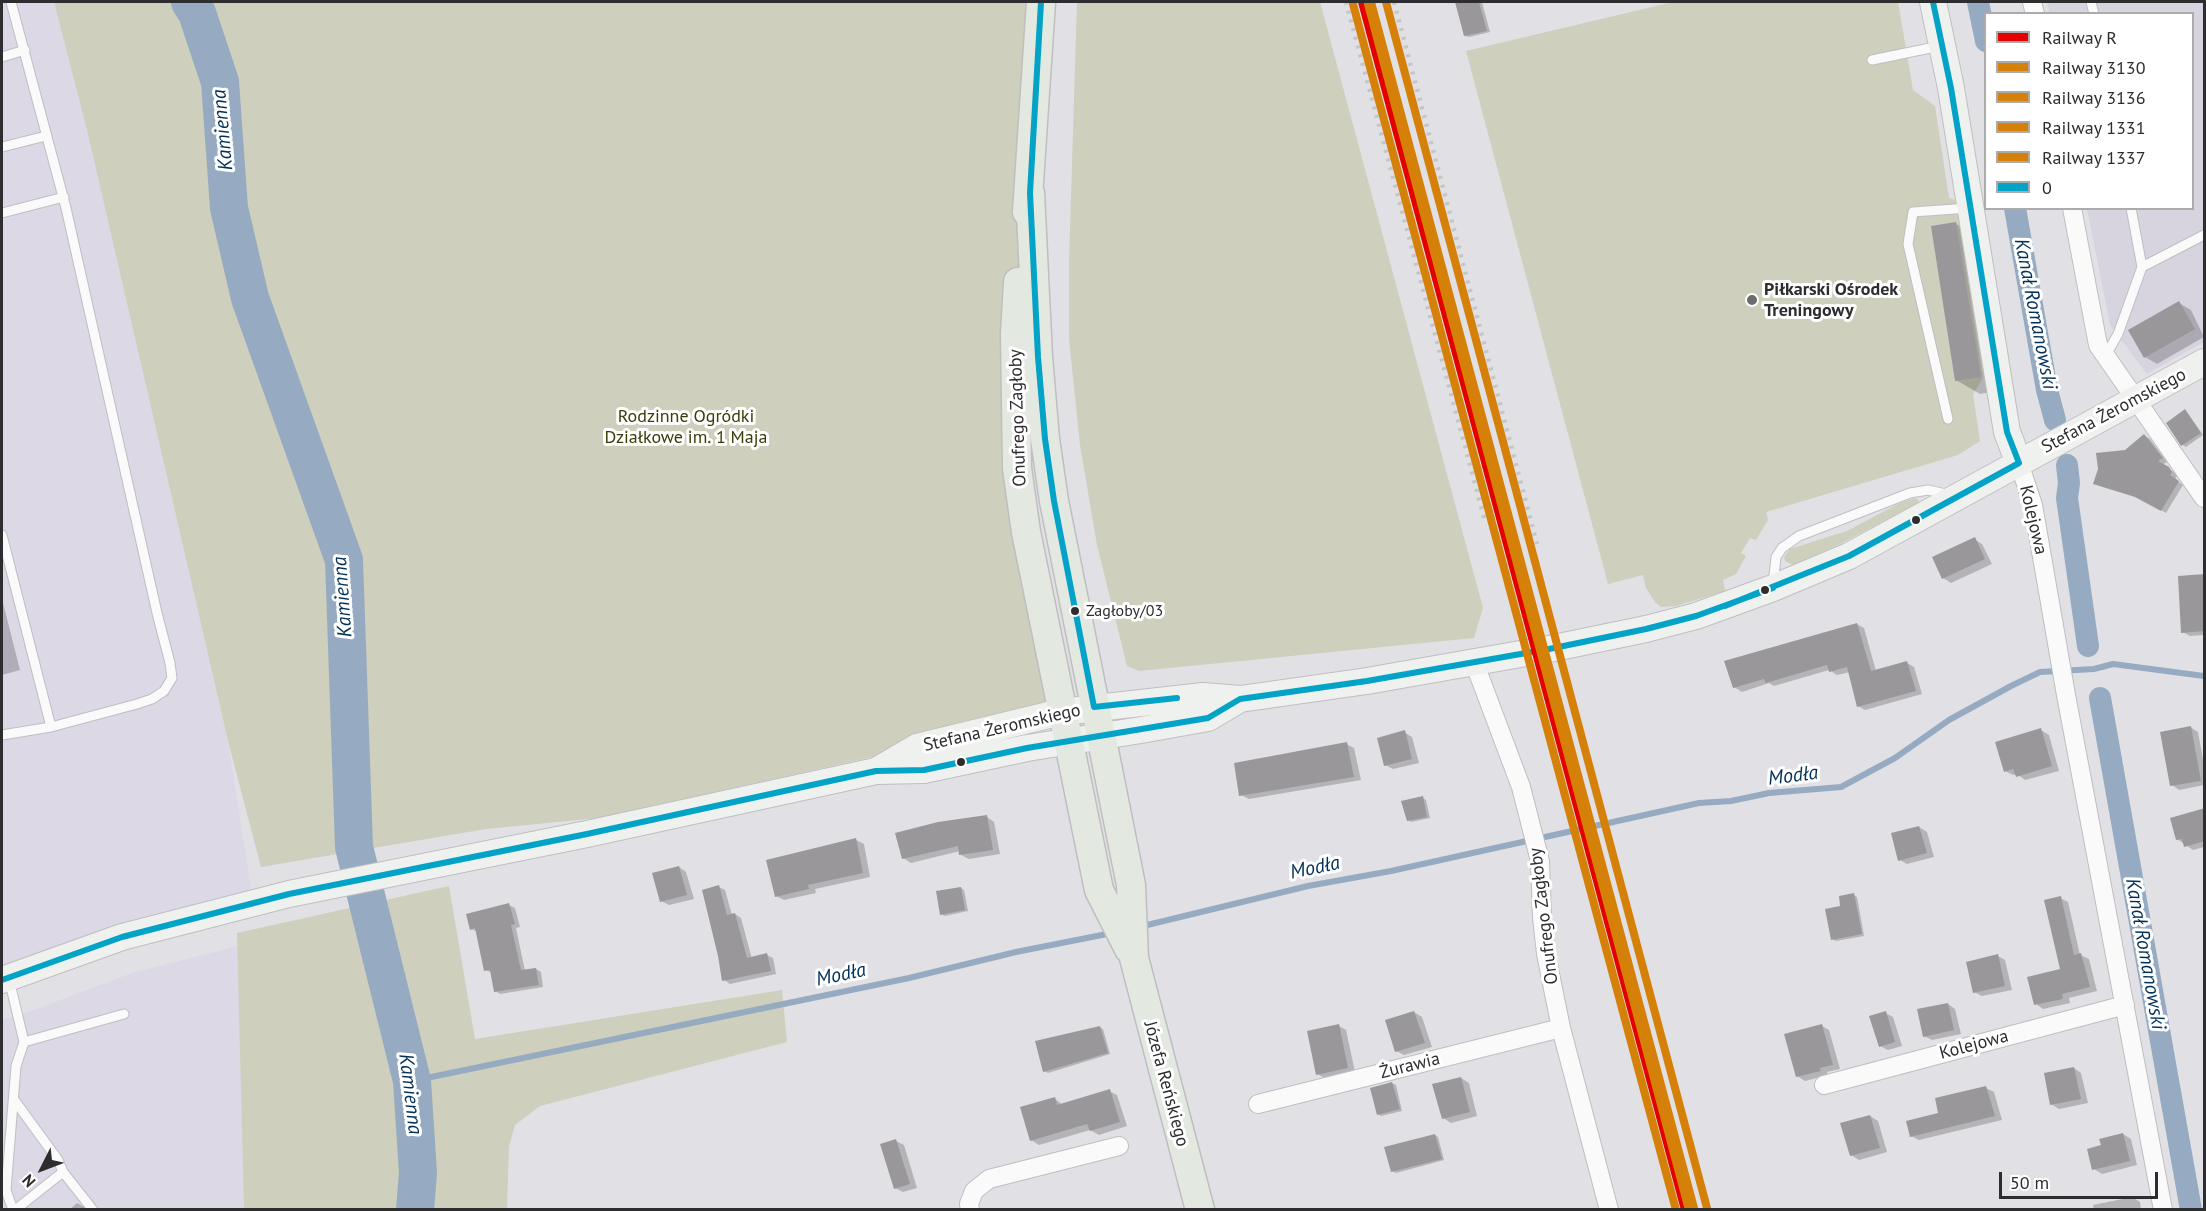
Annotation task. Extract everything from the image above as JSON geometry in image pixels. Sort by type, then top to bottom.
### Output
[{"type":"main road","name":"Onufrego Zagłoby","points":[[1041,2],[1030,193],[1018,286],[1017,468],[1026,532],[1061,712]]},
{"type":"main road","name":"Onufrego Zagłoby","points":[[1030,193],[1038,357],[1045,439],[1054,501],[1094,707]]},
{"type":"main road","name":"Józefa Reńskiego","points":[[1094,707],[1131,885],[1134,958],[1200,1209]]},
{"type":"main road","name":"Józefa Reńskiego","points":[[1061,712],[1099,890],[1134,958]]},
{"type":"street","name":"Kolejowa","points":[[1933,2],[1971,208],[2007,432],[2033,505],[2066,695],[2163,1209]]},
{"type":"street","points":[[2072,210],[2098,345],[2205,498]]},
{"type":"street","name":"Stefana Żeromskiego","points":[[876,771],[917,747],[1061,712],[1203,696],[1240,699],[1367,681],[1646,629],[1696,616],[1773,588],[1849,556],[2205,362]]},
{"type":"street","name":"Onufrego Zagłoby","points":[[1474,662],[1521,787],[1529,816],[1540,861],[1545,954],[1561,1028],[1609,1209]]},
{"type":"street","name":"Stefana Żeromskiego","points":[[5,979],[122,937],[289,894],[586,834],[876,771],[924,770],[1208,718],[1240,699]]},
{"type":"street","name":"Kolejowa","points":[[1824,1085],[2125,1005]]},
{"type":"street","name":"Żurawia","points":[[1258,1104],[1561,1028]]},
{"type":"street","points":[[970,1209],[969,1204],[974,1191],[989,1179],[1119,1146]]},
{"type":"lane","points":[[2,735],[51,727],[152,699],[164,691],[172,678],[64,197],[11,2]]},
{"type":"lane","points":[[1872,60],[1942,46]]},
{"type":"lane","points":[[2,57],[25,50]]},
{"type":"lane","points":[[2,147],[46,136]]},
{"type":"lane","points":[[2,213],[64,197]]},
{"type":"lane","points":[[1948,419],[1908,244],[1913,212],[1971,208]]},
{"type":"lane","points":[[2106,356],[2118,334],[2142,267],[2131,210]]},
{"type":"lane","points":[[2142,267],[2205,235]]},
{"type":"lane","points":[[1773,588],[1776,557],[1782,548],[1799,536],[1910,493],[1928,490],[1958,497]]},
{"type":"lane","points":[[2,535],[51,727]]},
{"type":"lane","points":[[5,979],[24,1042],[16,1066],[15,1101],[6,1190],[14,1209],[63,1172]]},
{"type":"lane","points":[[24,1042],[124,1014]]},
{"type":"lane","points":[[15,1101],[58,1160],[63,1172],[93,1209]]},
{"type":"shaded area","points":[[2,2],[54,2],[87,130],[228,741],[253,902],[2,980]]},
{"type":"shaded area","points":[[2047,2],[2204,2],[2204,342],[2147,374],[2110,325],[2087,210],[2194,210],[2194,12],[2050,12]]},
{"type":"shaded area","points":[[238,946],[244,1209],[2,1210],[2,1019],[18,1016],[132,973]]},
{"type":"green space","name":"Rodzinne Ogródki Działkowe im. 1 Maja","points":[[54,2],[1040,2],[1017,467],[1061,712],[917,747],[598,818],[486,829],[261,867],[228,741],[87,130]]},
{"type":"green space","points":[[1077,2],[1320,2],[1483,608],[1474,638],[1139,671],[1127,666],[1097,545],[1080,445],[1069,339],[1069,262]]},
{"type":"green space","name":"Piłkarski Ośrodek Treningowy","points":[[1673,2],[1898,2],[1913,90],[1935,106],[1949,198],[1955,200],[1983,378],[1973,394],[1980,441],[1958,455],[1766,512],[1768,520],[1756,540],[1750,538],[1741,553],[1746,556],[1736,574],[1723,580],[1725,591],[1676,606],[1661,607],[1646,588],[1643,575],[1608,584],[1466,51]]},
{"type":"green space","points":[[1914,498],[1919,500],[1918,503],[1840,544],[1793,565],[1785,561],[1784,557],[1790,549],[1847,531]]},
{"type":"green space","points":[[449,886],[475,1039],[782,990],[787,1042],[540,1106],[515,1125],[509,1146],[507,1209],[244,1209],[237,933]]},
{"type":"building","points":[[1455,2],[1479,2],[1487,31],[1464,36]]},
{"type":"building","points":[[1956,222],[1981,377],[1955,381],[1931,226]]},
{"type":"building","points":[[2179,301],[2195,329],[2144,358],[2128,330]]},
{"type":"building","points":[[2185,409],[2201,433],[2181,446],[2166,423]]},
{"type":"building","points":[[2144,434],[2163,458],[2158,461],[2169,467],[2172,472],[2170,475],[2179,481],[2161,511],[2135,497],[2093,484],[2098,469],[2096,453],[2125,450]]},
{"type":"building","points":[[1975,537],[1985,559],[1942,579],[1932,557]]},
{"type":"building","points":[[2205,574],[2205,631],[2181,633],[2178,576]]},
{"type":"building","points":[[1857,623],[1871,671],[1907,661],[1916,691],[1857,707],[1847,667],[1829,672],[1827,665],[1766,683],[1764,679],[1733,688],[1724,661]]},
{"type":"building","points":[[2191,726],[2201,781],[2170,786],[2160,732]]},
{"type":"building","points":[[2041,728],[2052,766],[2016,777],[2013,769],[2004,772],[1995,742]]},
{"type":"building","points":[[1405,730],[1412,759],[1384,766],[1377,738]]},
{"type":"building","points":[[1347,742],[1354,777],[1239,796],[1234,763]]},
{"type":"building","points":[[1423,796],[1427,817],[1407,821],[1401,801]]},
{"type":"building","points":[[2205,808],[2205,841],[2184,847],[2182,839],[2176,840],[2170,818]]},
{"type":"building","points":[[987,815],[993,850],[959,855],[958,846],[902,859],[895,833],[938,822]]},
{"type":"building","points":[[1919,826],[1927,853],[1898,861],[1891,833]]},
{"type":"building","points":[[856,838],[863,873],[808,885],[809,889],[775,897],[766,860]]},
{"type":"building","points":[[679,866],[687,895],[660,902],[652,873]]},
{"type":"building","points":[[719,885],[727,915],[735,913],[747,958],[767,953],[771,971],[722,981],[702,890]]},
{"type":"building","points":[[961,887],[965,910],[940,915],[936,891]]},
{"type":"building","points":[[1854,893],[1862,934],[1831,940],[1825,909],[1840,906],[1839,896]]},
{"type":"building","points":[[2061,896],[2074,955],[2081,953],[2090,987],[2062,994],[2063,999],[2034,1005],[2027,977],[2060,969],[2044,900]]},
{"type":"building","points":[[509,903],[515,924],[511,925],[521,970],[536,968],[539,985],[494,992],[490,970],[484,971],[475,928],[470,930],[466,914]]},
{"type":"building","points":[[1998,954],[2005,986],[1973,993],[1966,962]]},
{"type":"building","points":[[1948,1003],[1954,1030],[1923,1037],[1917,1009]]},
{"type":"building","points":[[1414,1011],[1425,1043],[1395,1052],[1385,1020]]},
{"type":"building","points":[[1886,1011],[1895,1042],[1879,1047],[1869,1016]]},
{"type":"building","points":[[1339,1024],[1348,1068],[1316,1075],[1307,1031]]},
{"type":"building","points":[[1822,1024],[1833,1065],[1820,1068],[1821,1071],[1796,1077],[1784,1034]]},
{"type":"building","points":[[1100,1026],[1108,1053],[1043,1072],[1035,1041]]},
{"type":"building","points":[[2074,1067],[2081,1099],[2050,1105],[2044,1073]]},
{"type":"building","points":[[1461,1077],[1470,1112],[1442,1119],[1432,1084]]},
{"type":"building","points":[[1392,1082],[1400,1109],[1377,1115],[1370,1088]]},
{"type":"building","points":[[1986,1086],[1995,1116],[1910,1137],[1906,1121],[1938,1113],[1935,1098]]},
{"type":"building","points":[[1110,1089],[1120,1122],[1090,1131],[1087,1124],[1030,1141],[1020,1107],[1055,1097],[1057,1105]]},
{"type":"building","points":[[1870,1115],[1880,1148],[1850,1156],[1840,1123]]},
{"type":"building","points":[[2123,1133],[2130,1161],[2092,1170],[2087,1149],[2101,1145],[2099,1139]]},
{"type":"building","points":[[1435,1134],[1442,1159],[1391,1172],[1384,1147]]},
{"type":"building","points":[[896,1139],[910,1184],[894,1189],[880,1144]]},
{"type":"waterway","name":"Kamienna","points":[[190,2],[197,13],[220,82],[229,208],[250,298],[344,560],[354,847],[412,1081],[418,1173],[415,1210]]},
{"type":"waterway","name":"Kanał Romanowski","points":[[1978,2],[1984,31]]},
{"type":"waterway","name":"Kanał Romanowski","points":[[2015,210],[2047,390],[2055,420]]},
{"type":"waterway","name":"Kanał Romanowski","points":[[2067,465],[2069,483],[2067,498],[2088,646]]},
{"type":"waterway","name":"Modła","points":[[1139,927],[1308,886],[1391,871],[1699,803],[1731,801],[1769,793],[1841,787],[1895,758],[1949,720],[2040,672],[2094,669],[2113,664],[2204,676]]},
{"type":"waterway","name":"Kanał Romanowski","points":[[2100,698],[2191,1210]]},
{"type":"waterway","name":"Modła","points":[[412,1081],[909,978],[1016,952],[1112,933]]},
{"type":"railway","points":[[1346,2],[1485,521]]},
{"type":"railway","points":[[1394,2],[1537,544]]},
{"type":"rail line","name":"R","points":[[1362,2],[1685,1210]]},
{"type":"rail line","name":"3136","points":[[1371,2],[1694,1208]]},
{"type":"rail line","name":"1337","points":[[1386,2],[1707,1208]]},
{"type":"rail line","name":"3130","points":[[1353,4],[1676,1210]]},
{"type":"rail line","name":"1331","points":[[1368,4],[1689,1210]]},
{"type":"transit line","name":"0","points":[[1041,2],[1030,193],[1038,357],[1045,439],[1054,501],[1094,707],[1177,698]]},
{"type":"transit line","name":"0","points":[[1933,2],[1951,88],[2007,432],[2019,463]]},
{"type":"transit line","name":"0","points":[[1725,606],[1849,556],[2019,463]]},
{"type":"transit line","name":"0","points":[[2,980],[122,937],[289,894],[587,834],[876,771],[924,770],[1027,748],[1208,718],[1240,699],[1367,681],[1549,649],[1646,629],[1696,616],[1773,588]]},
{"type":"place","name":"Piłkarski Ośrodek Treningowy","points":[[1752,300]]},
{"type":"place","name":"Zagłoby/03","points":[[1075,611]]}]
